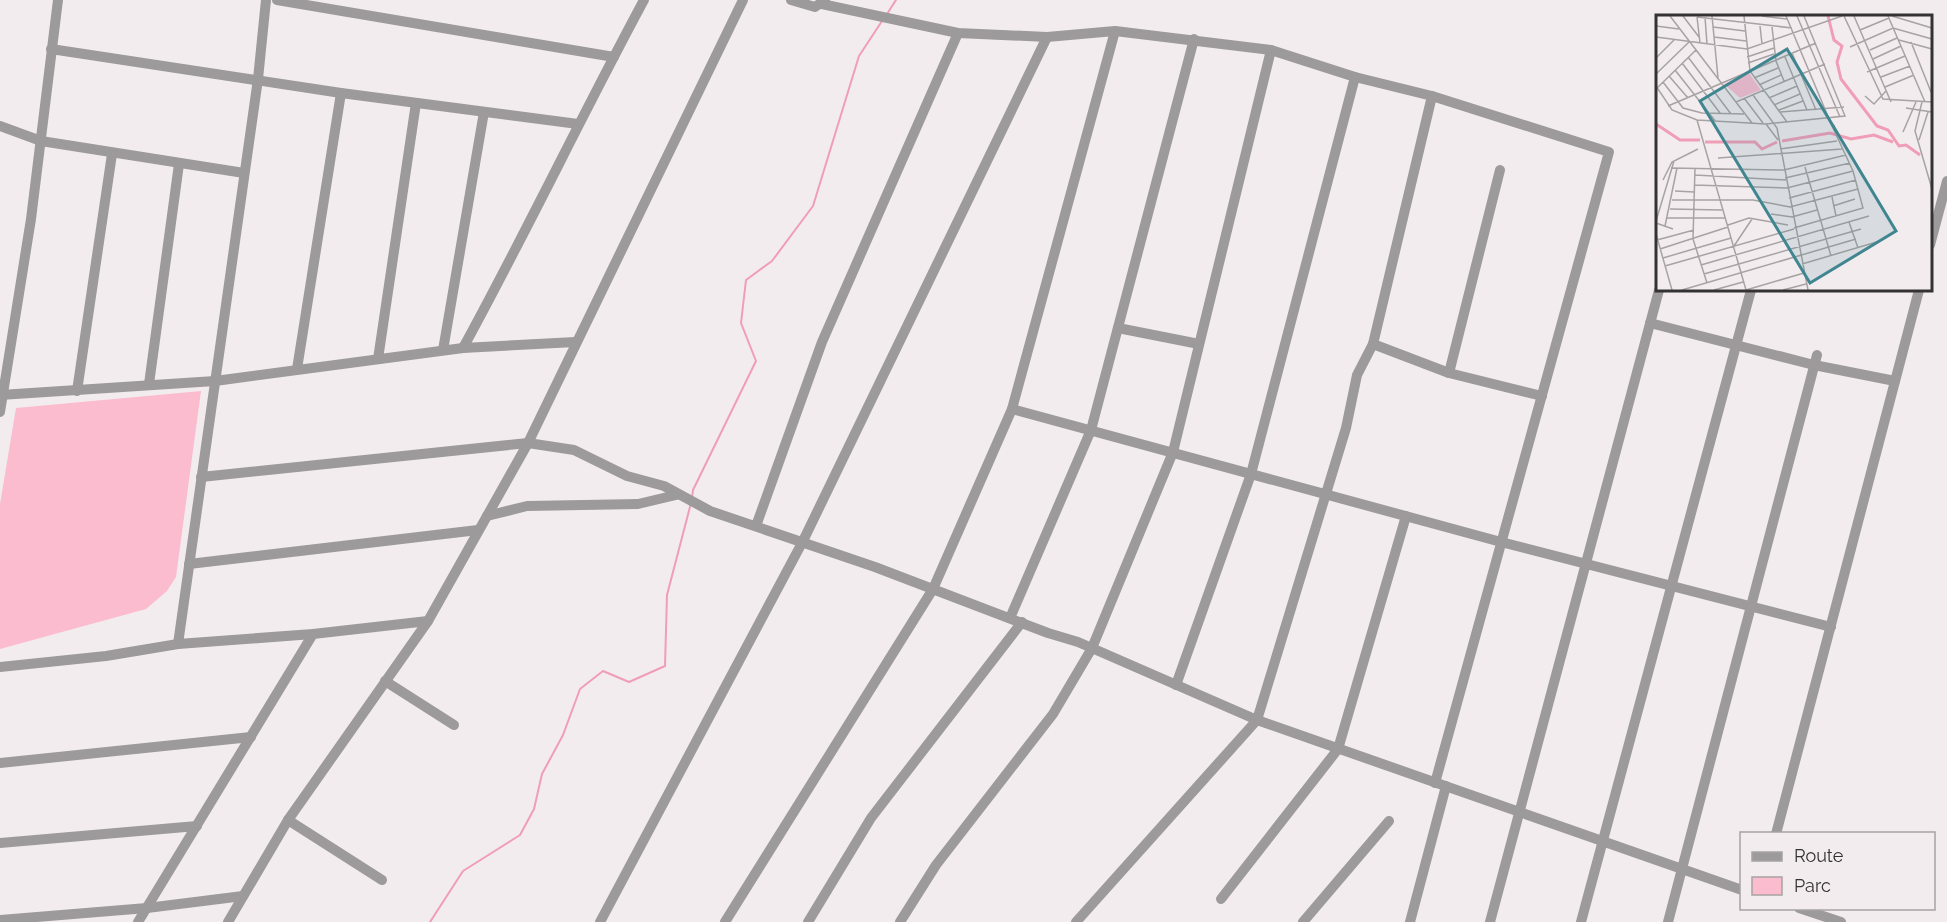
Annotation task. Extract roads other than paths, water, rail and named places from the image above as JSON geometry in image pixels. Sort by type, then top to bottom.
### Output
[{"type":"street","points":[[0,412],[31,219],[58,0]]},
{"type":"street","points":[[178,644],[258,79],[266,0]]},
{"type":"street","points":[[277,0],[614,57]]},
{"type":"street","points":[[463,348],[545,196],[578,124],[644,0]]},
{"type":"street","points":[[228,922],[288,820],[428,621],[487,516],[528,442],[743,0]]},
{"type":"street","points":[[791,0],[815,7],[823,2],[958,33],[1047,37],[1115,31],[1271,50],[1355,77],[1432,96],[1609,152],[1501,542],[1441,784],[1410,922]]},
{"type":"street","points":[[725,922],[933,589],[1012,409],[1115,31]]},
{"type":"street","points":[[756,526],[822,342],[958,33]]},
{"type":"street","points":[[600,922],[803,541],[1047,37]]},
{"type":"street","points":[[1010,618],[1091,430],[1194,39]]},
{"type":"street","points":[[51,50],[341,93],[578,124]]},
{"type":"street","points":[[900,922],[936,865],[1053,714],[1092,648],[1173,452],[1271,50]]},
{"type":"street","points":[[1176,685],[1251,474],[1355,77]]},
{"type":"street","points":[[297,369],[341,93]]},
{"type":"street","points":[[1076,922],[1257,720],[1346,428],[1357,375],[1373,344],[1432,96]]},
{"type":"street","points":[[378,359],[416,103]]},
{"type":"street","points":[[443,350],[484,112]]},
{"type":"street","points":[[0,126],[41,141],[244,173]]},
{"type":"street","points":[[77,391],[112,154]]},
{"type":"street","points":[[149,384],[179,164]]},
{"type":"street","points":[[1449,373],[1500,170]]},
{"type":"street","points":[[1932,237],[1947,181]]},
{"type":"street","points":[[1490,922],[1659,291]]},
{"type":"street","points":[[1581,922],[1750,291]]},
{"type":"street","points":[[1777,832],[1919,291]]},
{"type":"street","points":[[1650,323],[1736,345],[1815,360],[1896,381]]},
{"type":"street","points":[[1118,328],[1199,344]]},
{"type":"street","points":[[1,396],[215,381],[443,350],[575,342]]},
{"type":"street","points":[[1373,344],[1449,373],[1542,396]]},
{"type":"street","points":[[1668,922],[1815,360]]},
{"type":"street","points":[[1012,409],[1501,542],[1831,627]]},
{"type":"street","points":[[201,477],[528,442],[574,450],[627,476],[664,486],[676,495],[710,512],[803,541],[1092,648],[1257,720],[1740,889]]},
{"type":"street","points":[[487,516],[527,506],[638,504],[676,495]]},
{"type":"street","points":[[1221,899],[1338,749],[1406,516]]},
{"type":"street","points":[[189,564],[478,530]]},
{"type":"street","points":[[0,667],[106,656],[178,644],[313,634],[428,621]]},
{"type":"street","points":[[808,922],[871,818],[1022,622]]},
{"type":"street","points":[[138,922],[313,634]]},
{"type":"street","points":[[385,681],[454,726]]},
{"type":"street","points":[[0,763],[251,737]]},
{"type":"street","points":[[288,820],[382,880]]},
{"type":"street","points":[[1303,922],[1389,821]]},
{"type":"street","points":[[0,843],[197,826]]},
{"type":"street","points":[[0,920],[147,908],[243,896]]},
{"type":"street","points":[[1801,910],[1839,922]]},
{"type":"waterway","points":[[887,14],[896,0]]},
{"type":"waterway","points":[[692,498],[693,490],[756,361],[741,323],[746,280],[772,261],[813,206],[859,56],[882,21]]},
{"type":"waterway","points":[[430,922],[463,871],[520,835],[534,809],[542,774],[563,735],[580,689],[603,671],[629,682],[665,666],[667,595],[691,503]]}]
